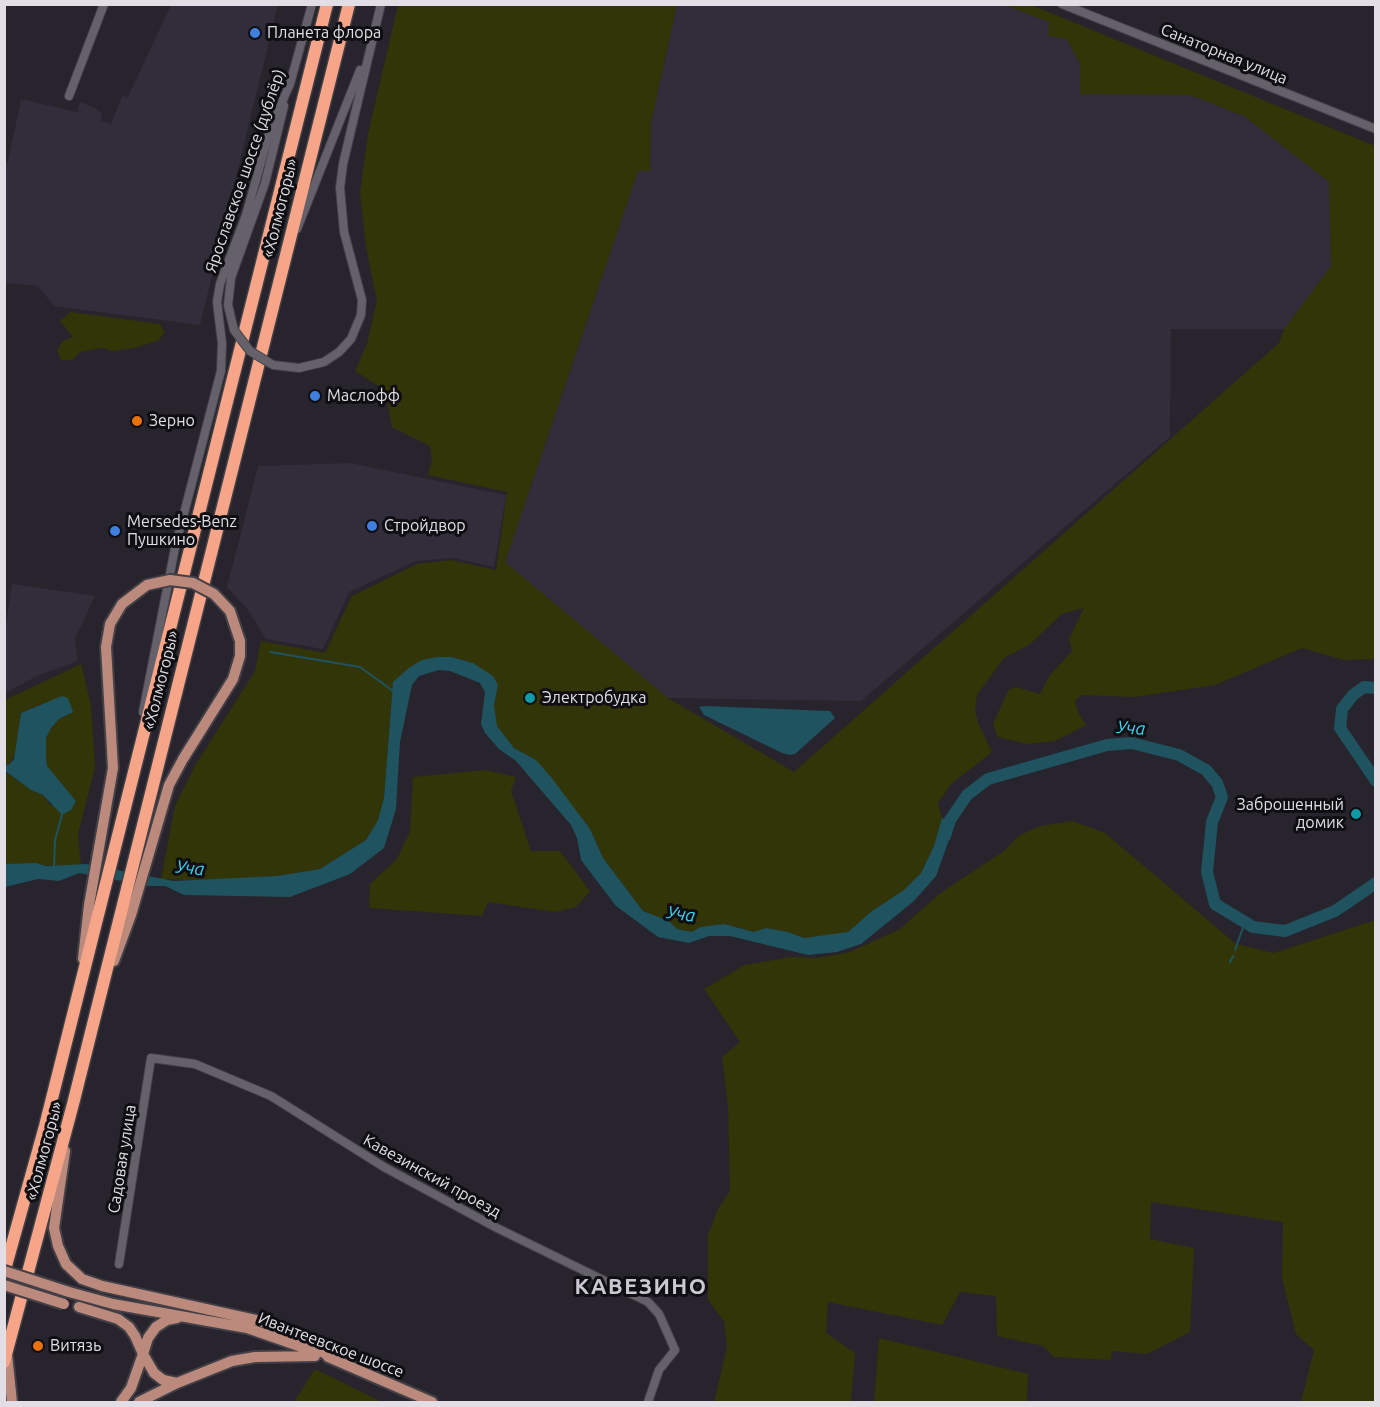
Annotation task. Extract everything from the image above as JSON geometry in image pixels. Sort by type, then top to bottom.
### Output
[{"type":"highway","name":"«Холмогоры»","points":[[4,1272],[45,1126],[80,984],[94,906],[116,843],[327,4]]},
{"type":"highway","name":"«Холмогоры»","points":[[6,1358],[100,996],[125,914],[136,848],[349,4]]},
{"type":"main road","points":[[94,906],[113,768],[106,647],[110,624],[122,604],[147,585],[170,580],[193,583],[220,599],[234,618],[240,641],[236,672],[183,759],[170,785],[150,851],[125,914]]},
{"type":"main road","points":[[73,1104],[54,1228],[66,1264],[82,1279],[102,1286],[260,1321],[296,1336],[332,1358]]},
{"type":"main road","name":"Ивантеевское шоссе","points":[[4,1272],[113,1304],[182,1318]]},
{"type":"main road","name":"Ивантеевское шоссе","points":[[4,1285],[78,1307],[182,1318],[247,1328],[332,1358],[432,1402]]},
{"type":"main road","points":[[78,1307],[126,1324],[135,1336],[142,1354],[154,1373],[164,1380],[177,1383]]},
{"type":"main road","points":[[121,1402],[130,1388],[148,1338],[156,1327],[167,1320],[182,1318]]},
{"type":"main road","points":[[139,1402],[213,1367],[246,1358],[297,1355],[332,1358]]},
{"type":"main road","points":[[6,1358],[12,1402]]},
{"type":"street","points":[[69,96],[104,4]]},
{"type":"street","name":"Ярославское шоссе (дублёр)","points":[[133,770],[170,570],[220,371],[222,343],[217,302],[220,284],[246,215],[271,127],[290,84],[312,4]]},
{"type":"street","points":[[290,84],[265,183],[231,279],[228,304],[234,330],[250,351],[264,361],[281,367],[308,367],[332,357],[351,339],[362,315],[362,300],[344,232],[340,188],[343,164],[381,4]]},
{"type":"street","name":"Санаторная улица","points":[[1062,4],[1376,129]]},
{"type":"street","points":[[281,273],[372,38]]},
{"type":"street","name":"Садовая улица","points":[[119,1264],[151,1058]]},
{"type":"street","name":"Кавезинский проезд","points":[[151,1058],[195,1064],[271,1096],[384,1167],[497,1228],[648,1302],[659,1314],[675,1350],[659,1370],[648,1402]]},
{"type":"shaded area","points":[[171,5],[278,5],[200,325],[54,306],[38,286],[5,283],[5,163],[8,162],[21,99],[77,112],[80,102],[93,107],[102,114],[101,121],[111,124],[122,96],[128,97]]},
{"type":"shaded area","points":[[677,5],[1005,5],[1049,22],[1067,39],[1080,64],[1081,94],[1190,95],[1244,116],[1329,182],[1331,266],[1284,329],[1171,329],[1170,437],[861,701],[668,698],[505,562],[638,171],[650,171],[651,123]]},
{"type":"shaded area","name":"Стройдвор","points":[[350,463],[506,495],[494,567],[452,558],[416,561],[349,592],[323,649],[266,639],[248,610],[227,587],[258,466]]},
{"type":"shaded area","points":[[12,584],[95,596],[75,639],[78,661],[39,675],[5,693],[5,629]]},
{"type":"green space","points":[[398,5],[677,5],[651,123],[650,171],[638,171],[505,562],[668,698],[794,772],[1279,343],[1284,329],[1331,266],[1329,182],[1244,116],[1190,95],[1080,94],[1080,64],[1067,39],[1048,36],[1049,22],[1005,5],[1031,5],[1375,146],[1375,659],[1344,660],[1302,648],[1215,685],[1135,697],[1081,695],[1075,701],[1078,712],[1086,725],[1055,741],[1027,744],[998,737],[993,723],[1009,690],[1016,687],[1040,694],[1050,675],[1072,651],[1069,639],[1084,608],[1062,614],[1030,644],[1004,658],[977,695],[975,711],[992,752],[951,784],[938,803],[942,818],[934,846],[921,873],[904,890],[872,911],[848,932],[839,935],[804,938],[766,928],[755,932],[724,924],[700,927],[692,932],[677,929],[669,921],[643,911],[603,858],[590,829],[536,760],[514,748],[497,726],[494,706],[498,685],[473,663],[451,657],[393,682],[384,798],[378,820],[366,840],[320,869],[277,876],[207,881],[161,879],[175,806],[196,764],[255,671],[261,641],[325,653],[352,596],[417,564],[451,560],[496,570],[507,492],[428,475],[432,460],[430,446],[392,427],[387,400],[380,387],[355,371],[367,344],[377,301],[366,247],[360,193],[368,134]]},
{"type":"green space","points":[[70,312],[160,324],[165,333],[157,341],[134,348],[113,351],[102,348],[80,352],[72,360],[61,360],[57,350],[63,341],[73,337],[60,321]]},
{"type":"green space","points":[[81,664],[91,705],[95,767],[78,834],[81,866],[5,864],[4,771],[31,790],[43,795],[50,805],[76,801],[47,766],[46,758],[46,738],[51,728],[59,719],[67,716],[42,704],[21,713],[16,752],[9,765],[5,764],[5,700]]},
{"type":"green space","points":[[485,770],[516,777],[511,791],[531,851],[560,851],[590,891],[576,907],[555,912],[488,902],[482,916],[369,908],[370,884],[397,859],[410,832],[413,777]]},
{"type":"green space","points":[[1072,821],[1105,833],[1236,944],[1274,953],[1375,920],[1375,1402],[1301,1402],[1314,1350],[1296,1334],[1282,1278],[1283,1222],[1151,1202],[1150,1239],[1194,1248],[1190,1332],[1147,1354],[1112,1351],[1111,1360],[1054,1357],[1043,1346],[997,1336],[996,1296],[960,1292],[942,1325],[828,1302],[826,1333],[855,1353],[851,1402],[714,1402],[727,1347],[724,1321],[708,1300],[708,1235],[718,1209],[730,1191],[728,1105],[722,1057],[740,1042],[704,989],[745,965],[791,957],[817,958],[850,952],[900,929],[939,894],[1004,851],[1020,835],[1041,826]]},
{"type":"green space","points":[[879,1338],[1028,1374],[1027,1402],[874,1402]]},
{"type":"green space","points":[[315,1369],[382,1402],[294,1402]]},
{"type":"water","points":[[451,657],[473,663],[493,676],[498,685],[494,706],[497,726],[514,748],[536,760],[551,777],[590,829],[603,858],[643,911],[669,921],[677,929],[692,932],[700,927],[724,924],[754,932],[766,928],[804,938],[848,932],[872,911],[904,890],[921,873],[934,846],[942,818],[955,823],[936,876],[914,901],[861,944],[837,952],[808,955],[730,936],[709,936],[689,943],[658,937],[616,906],[581,860],[577,838],[571,825],[516,761],[499,749],[485,733],[481,724],[485,692],[480,683],[450,671],[439,670],[419,676],[412,685],[400,742],[396,809],[384,848],[350,874],[290,897],[184,895],[165,886],[148,886],[79,873],[59,881],[38,879],[5,887],[5,864],[36,863],[46,866],[86,864],[174,881],[277,876],[320,869],[366,840],[378,820],[384,798],[393,682],[422,660]]},
{"type":"water","points":[[62,696],[68,698],[73,712],[59,719],[51,728],[46,738],[46,758],[47,766],[76,801],[71,810],[62,815],[43,795],[31,790],[5,771],[4,764],[9,765],[14,759],[21,713]]},
{"type":"water","points":[[699,707],[830,711],[835,718],[795,754],[790,755],[704,715]]},
{"type":"waterway","points":[[270,652],[360,667],[393,691]]},
{"type":"waterway","name":"Уча","points":[[1376,688],[1364,687],[1353,695],[1342,709],[1340,728],[1376,781]]},
{"type":"waterway","name":"Уча","points":[[945,836],[950,820],[967,795],[988,779],[1107,745],[1132,743],[1179,755],[1206,770],[1217,783],[1222,797],[1212,822],[1207,872],[1215,904],[1253,927],[1285,931],[1335,911],[1376,883]]},
{"type":"waterway","points":[[54,868],[55,840],[62,815]]},
{"type":"waterway","points":[[1235,950],[1245,922]]},
{"type":"waterway","points":[[1230,962],[1233,956]]},
{"type":"place","name":"Планета флора","points":[[255,33]]},
{"type":"place","name":"Маслофф","points":[[315,396]]},
{"type":"place","name":"Зерно","points":[[137,421]]},
{"type":"place","name":"Стройдвор","points":[[372,526]]},
{"type":"place","name":"Mersedes-Benz Пушкино","points":[[115,531]]},
{"type":"place","name":"Электробудка","points":[[530,698]]},
{"type":"place","name":"Заброшенный домик","points":[[1356,814]]},
{"type":"place","name":"Витязь","points":[[38,1346]]},
{"type":"district","name":"КАВЕЗИНО","points":[[641,1287]]}]
